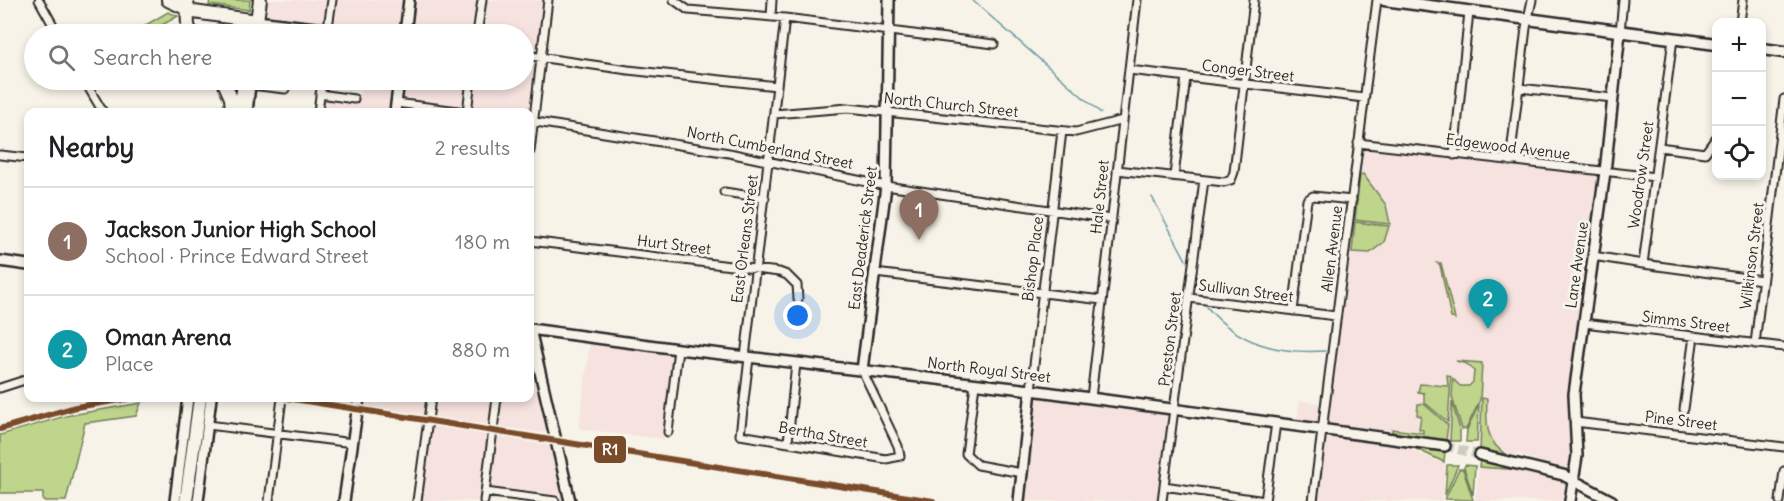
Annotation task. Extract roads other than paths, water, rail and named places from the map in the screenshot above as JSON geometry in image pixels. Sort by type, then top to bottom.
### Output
[{"type":"highway","points":[[168,0],[257,21]]},
{"type":"highway","points":[[257,24],[260,0]]},
{"type":"highway","points":[[187,5],[190,24]]},
{"type":"highway","points":[[223,90],[224,108]]},
{"type":"highway","points":[[227,90],[232,108]]},
{"type":"highway","points":[[239,108],[246,90]]},
{"type":"highway","points":[[186,501],[199,402]]},
{"type":"main road","points":[[1383,0],[1445,4],[1469,12],[1712,44]]},
{"type":"main road","points":[[1766,50],[1784,52]]},
{"type":"street","points":[[39,0],[52,24]]},
{"type":"street","points":[[329,24],[332,0]]},
{"type":"street","points":[[406,24],[410,0]]},
{"type":"street","points":[[478,24],[482,0]]},
{"type":"street","points":[[533,108],[548,0]]},
{"type":"street","points":[[674,0],[688,10],[785,18],[994,44]]},
{"type":"street","points":[[771,17],[772,0]]},
{"type":"street","name":"East Deaderick Street","points":[[862,370],[886,186],[889,0]]},
{"type":"street","name":"Hale Street","points":[[1090,398],[1137,0]]},
{"type":"street","points":[[1117,170],[1204,180],[1231,180],[1254,0]]},
{"type":"street","name":"Allen Avenue","points":[[1313,501],[1377,0]]},
{"type":"street","points":[[1510,161],[1532,0]]},
{"type":"street","points":[[1620,32],[1623,0]]},
{"type":"street","points":[[1741,18],[1743,0]]},
{"type":"street","points":[[1454,154],[1469,12]]},
{"type":"street","name":"East Orleans Street","points":[[740,435],[756,269],[785,18]]},
{"type":"street","points":[[257,21],[276,24]]},
{"type":"street","name":"Lane Avenue","points":[[1570,501],[1574,480],[1574,394],[1605,172],[1620,32]]},
{"type":"street","name":"Woodrow Street","points":[[1643,264],[1673,39]]},
{"type":"street","points":[[534,57],[777,86]]},
{"type":"street","name":"Conger Street","points":[[1129,70],[1364,98]]},
{"type":"street","points":[[1174,176],[1186,77]]},
{"type":"street","points":[[1519,88],[1613,98]]},
{"type":"street","points":[[90,90],[101,108]]},
{"type":"street","points":[[247,108],[248,90]]},
{"type":"street","points":[[318,108],[321,90]]},
{"type":"street","points":[[396,108],[398,90]]},
{"type":"street","points":[[468,108],[470,90]]},
{"type":"street","points":[[320,94],[354,99]]},
{"type":"street","name":"Wilkinson Street","points":[[1755,344],[1784,99]]},
{"type":"street","name":"North Church Street","points":[[774,114],[842,108],[1062,131],[1084,131],[1123,120]]},
{"type":"street","name":"North Cumberland Street","points":[[534,122],[620,134],[769,160],[886,186],[1112,219]]},
{"type":"street","name":"Bishop Place","points":[[1031,390],[1062,131]]},
{"type":"street","name":"Edgewood Avenue","points":[[1358,143],[1655,177]]},
{"type":"street","points":[[1659,147],[1705,153],[1712,143]]},
{"type":"street","points":[[0,155],[24,158]]},
{"type":"street","name":"Preston Street","points":[[1162,501],[1204,180]]},
{"type":"street","points":[[724,192],[765,198]]},
{"type":"street","points":[[1293,310],[1307,200],[1313,195],[1352,200]]},
{"type":"street","name":"Hurt Street","points":[[534,241],[756,269],[787,275],[797,285],[798,299]]},
{"type":"street","points":[[1593,256],[1762,280]]},
{"type":"street","points":[[0,261],[24,264]]},
{"type":"street","points":[[874,273],[1102,300]]},
{"type":"street","name":"Sullivan Street","points":[[1189,298],[1336,316]]},
{"type":"street","name":"Simms Street","points":[[1584,323],[1784,347]]},
{"type":"street","name":"North Royal Street","points":[[534,330],[678,350],[1031,390],[1445,446]]},
{"type":"street","points":[[1684,409],[1694,336]]},
{"type":"street","points":[[534,346],[570,501]]},
{"type":"street","points":[[668,432],[678,350]]},
{"type":"street","points":[[788,442],[796,363]]},
{"type":"street","name":"Bertha Street","points":[[740,435],[886,459],[900,456],[898,446],[862,370]]},
{"type":"street","points":[[0,388],[24,380]]},
{"type":"street","points":[[975,384],[966,454],[978,465],[1022,473]]},
{"type":"street","points":[[1018,501],[1031,390]]},
{"type":"street","points":[[175,501],[187,402]]},
{"type":"street","points":[[198,501],[210,402]]},
{"type":"street","points":[[269,501],[282,402]]},
{"type":"street","points":[[344,501],[358,402]]},
{"type":"street","points":[[417,501],[429,402]]},
{"type":"street","points":[[484,501],[496,402]]},
{"type":"street","name":"Pine Street","points":[[1575,422],[1784,447]]},
{"type":"street","points":[[1164,486],[1265,501],[1276,423]]},
{"type":"street","points":[[207,425],[353,443]]},
{"type":"street","points":[[1480,455],[1563,475],[1612,501]]},
{"type":"street","points":[[1780,501],[1784,471]]},
{"type":"street","points":[[485,492],[555,501]]},
{"type":"waterway","points":[[972,0],[1101,113]]},
{"type":"waterway","points":[[1152,197],[1186,260]]},
{"type":"waterway","points":[[1207,307],[1232,330],[1260,344],[1291,351],[1325,351]]},
{"type":"tunnel","points":[[1445,446],[1480,455]]},
{"type":"place","name":"Jackson Junior High School","points":[[919,240]]},
{"type":"place","name":"Oman Arena","points":[[1488,329]]}]
